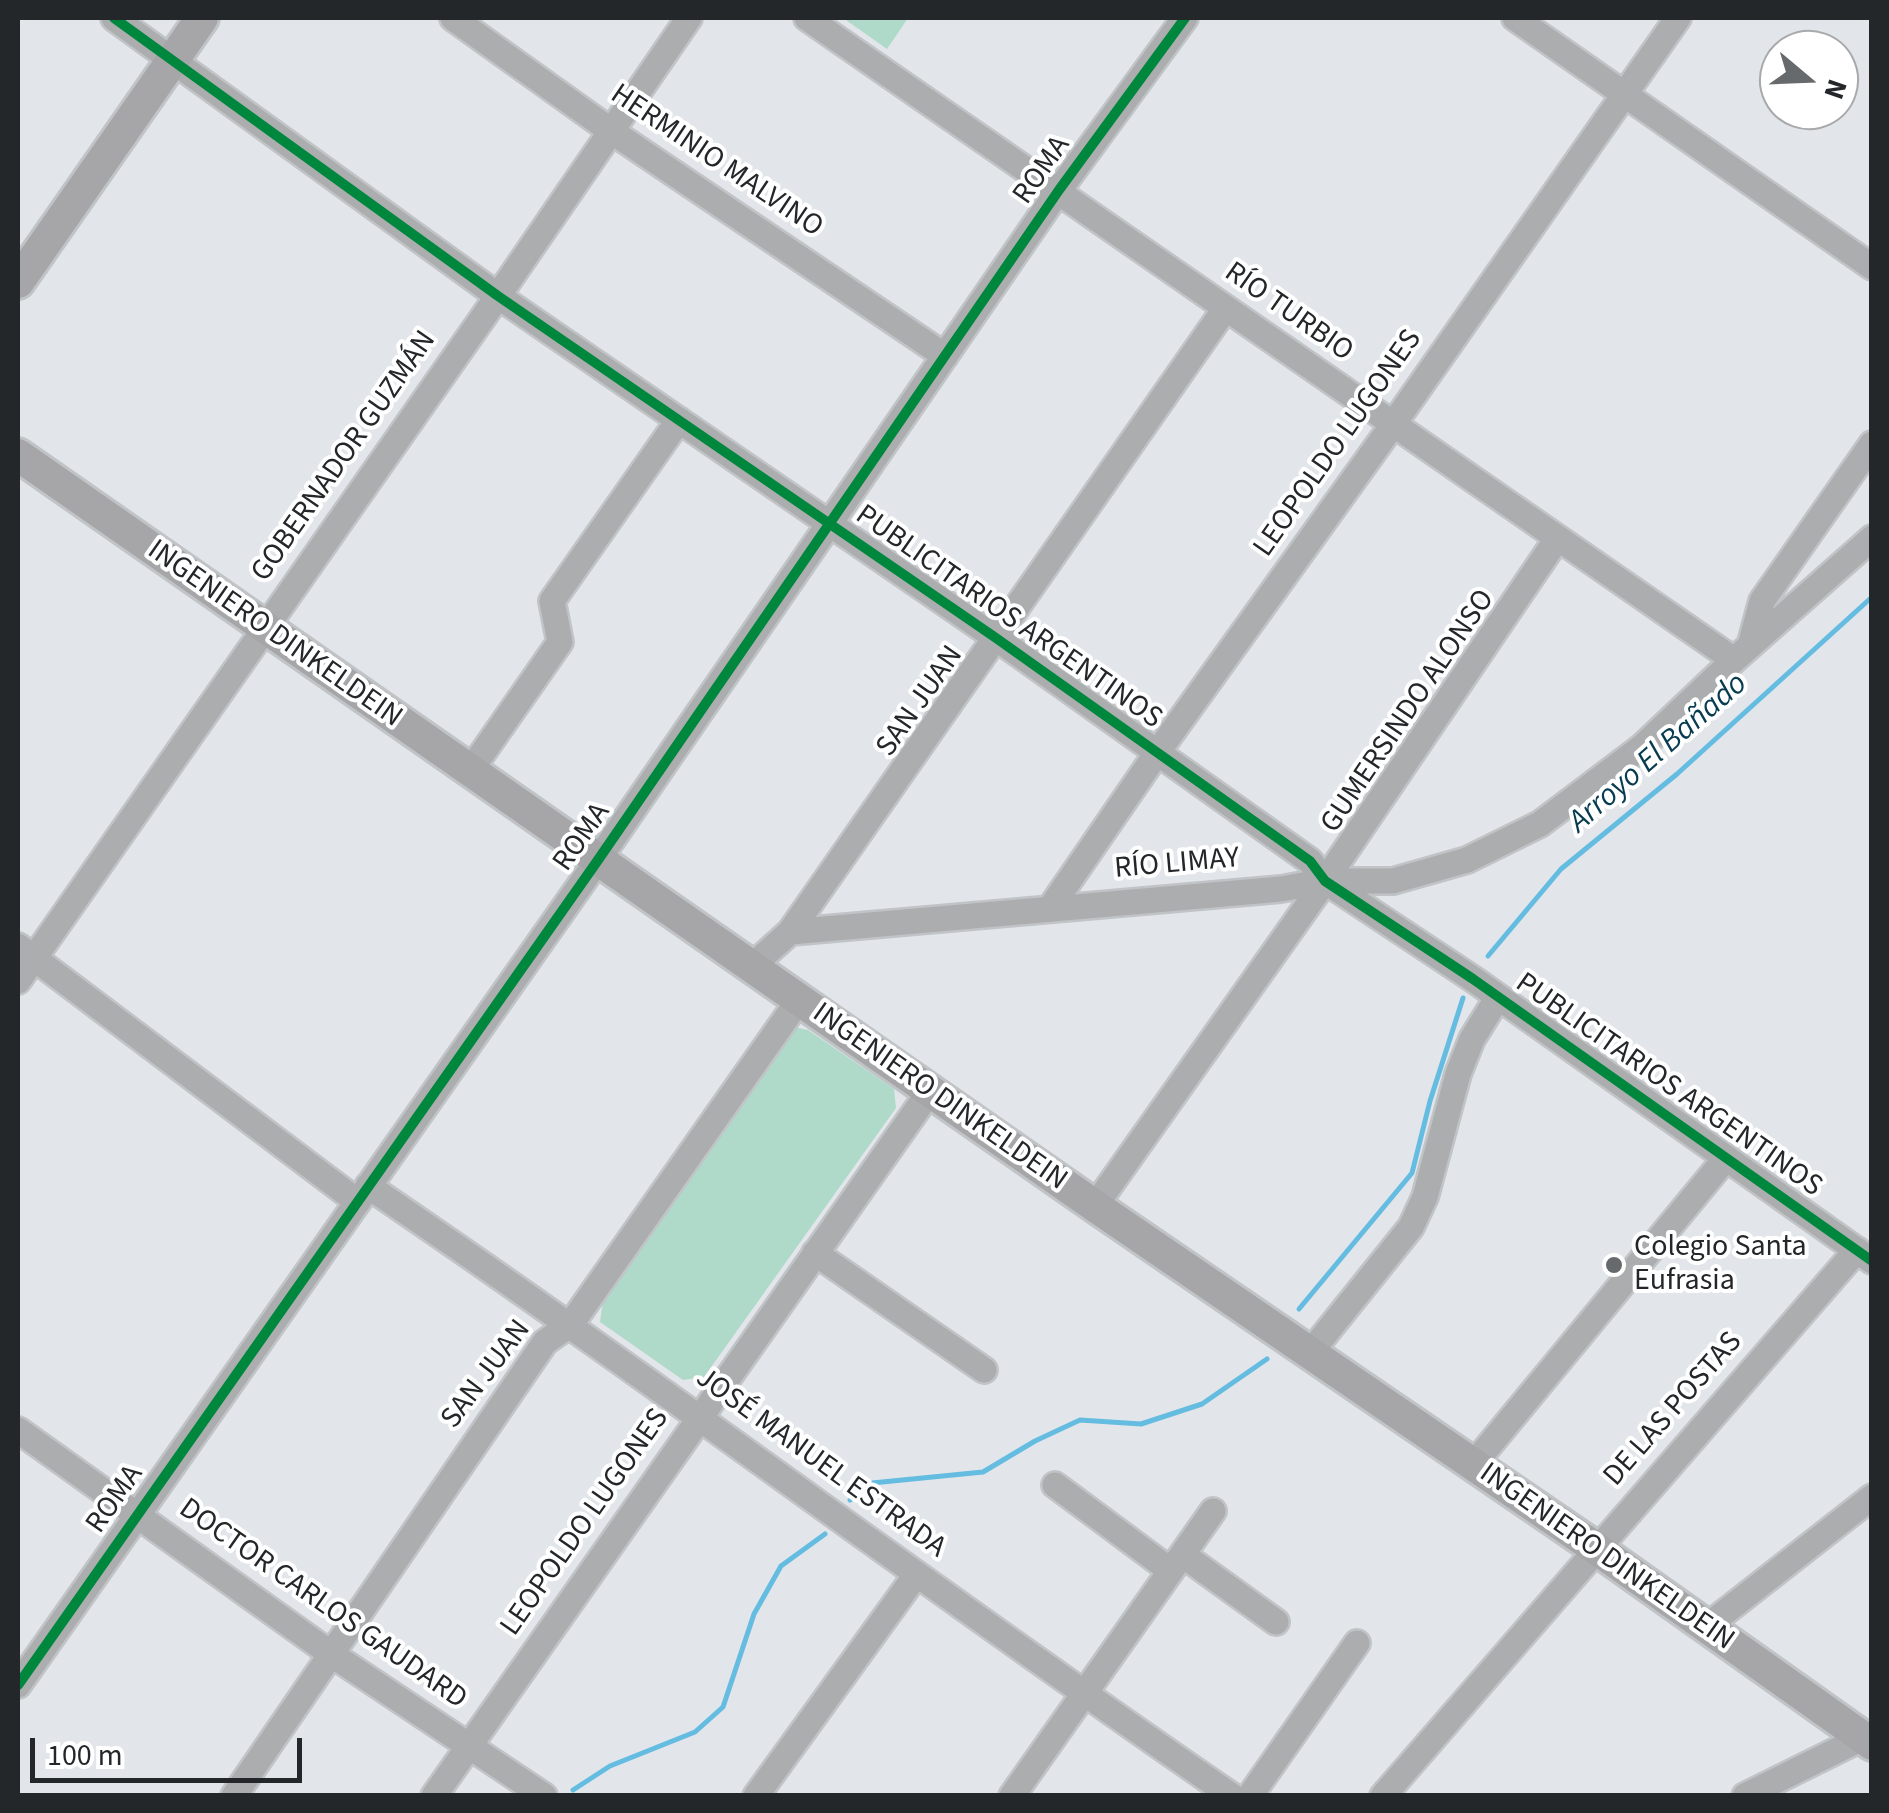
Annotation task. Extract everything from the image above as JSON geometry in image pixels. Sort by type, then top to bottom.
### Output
[{"type":"main road","points":[[18,282],[202,18]]},
{"type":"main road","name":"INGENIERO DINKELDEIN","points":[[18,455],[1095,1206],[1597,1549],[1867,1741]]},
{"type":"street","name":"PUBLICITARIOS ARGENTINOS","points":[[114,18],[498,296],[996,638],[1310,861],[1325,882],[1498,997],[1864,1255]]},
{"type":"street","name":"HERMINIO MALVINO","points":[[454,18],[611,131],[945,356]]},
{"type":"street","name":"GOBERNADOR GUZMÁN","points":[[18,981],[26,952],[263,628],[689,18]]},
{"type":"street","name":"RÍO TURBIO","points":[[807,18],[1556,539],[1742,653]]},
{"type":"street","points":[[1515,18],[1872,267]]},
{"type":"street","name":"LEOPOLDO LUGONES","points":[[1052,908],[1157,753],[1678,18]]},
{"type":"street","name":"ROMA","points":[[18,1685],[831,524],[1171,22]]},
{"type":"street","name":"SAN JUAN","points":[[751,967],[790,932],[1225,309]]},
{"type":"street","points":[[470,771],[560,642],[552,601],[679,420]]},
{"type":"street","points":[[1742,653],[1762,601],[1872,444]]},
{"type":"street","name":"GUMERSINDO ALONSO","points":[[1095,1206],[1325,882],[1556,539]]},
{"type":"street","name":"RÍO LIMAY","points":[[790,932],[1325,882],[1393,881],[1467,860],[1540,824],[1642,747],[1871,539]]},
{"type":"street","name":"JOSÉ MANUEL ESTRADA","points":[[26,952],[363,1194],[572,1324],[916,1575],[1232,1796]]},
{"type":"street","points":[[1310,1353],[1411,1227],[1425,1197],[1458,1074],[1472,1039],[1498,997]]},
{"type":"street","name":"SAN JUAN","points":[[234,1796],[545,1342],[572,1324],[799,1000]]},
{"type":"street","name":"LEOPOLDO LUGONES","points":[[434,1796],[930,1091]]},
{"type":"street","points":[[1473,1465],[1726,1158]]},
{"type":"street","points":[[815,1252],[984,1370]]},
{"type":"street","name":"DE LAS POSTAS","points":[[1384,1796],[1597,1549],[1864,1255]]},
{"type":"street","name":"DOCTOR CARLOS GAUDARD","points":[[18,1430],[331,1654],[544,1796]]},
{"type":"street","points":[[1055,1485],[1276,1622]]},
{"type":"street","points":[[1706,1628],[1872,1497]]},
{"type":"street","points":[[1012,1796],[1213,1511]]},
{"type":"street","points":[[756,1796],[916,1575]]},
{"type":"street","points":[[1250,1796],[1357,1643]]},
{"type":"street","points":[[1745,1796],[1867,1741]]},
{"type":"green space","points":[[843,18],[908,18],[887,49]]},
{"type":"green space","points":[[794,1027],[808,1030],[894,1089],[896,1108],[704,1377],[683,1380],[600,1322],[603,1300]]},
{"type":"waterway","name":"Arroyo El Bañado","points":[[1488,956],[1561,869],[1677,774],[1872,597]]},
{"type":"waterway","name":"Arroyo El Bañado","points":[[1299,1309],[1412,1173],[1463,998]]},
{"type":"waterway","name":"Arroyo El Bañado","points":[[850,1500],[872,1483],[983,1472],[1080,1420],[1141,1424],[1202,1404],[1267,1359]]},
{"type":"waterway","name":"Arroyo El Bañado","points":[[573,1790],[610,1766],[695,1732],[723,1707],[754,1614],[781,1566],[825,1534]]},
{"type":"cycle path","points":[[114,18],[498,296],[996,638],[1310,861],[1325,881],[1473,979],[1872,1261]]},
{"type":"cycle path","points":[[18,1685],[598,860],[1059,190],[1185,18]]},
{"type":"place","name":"Colegio Santa Eufrasia","points":[[1614,1265]]}]
